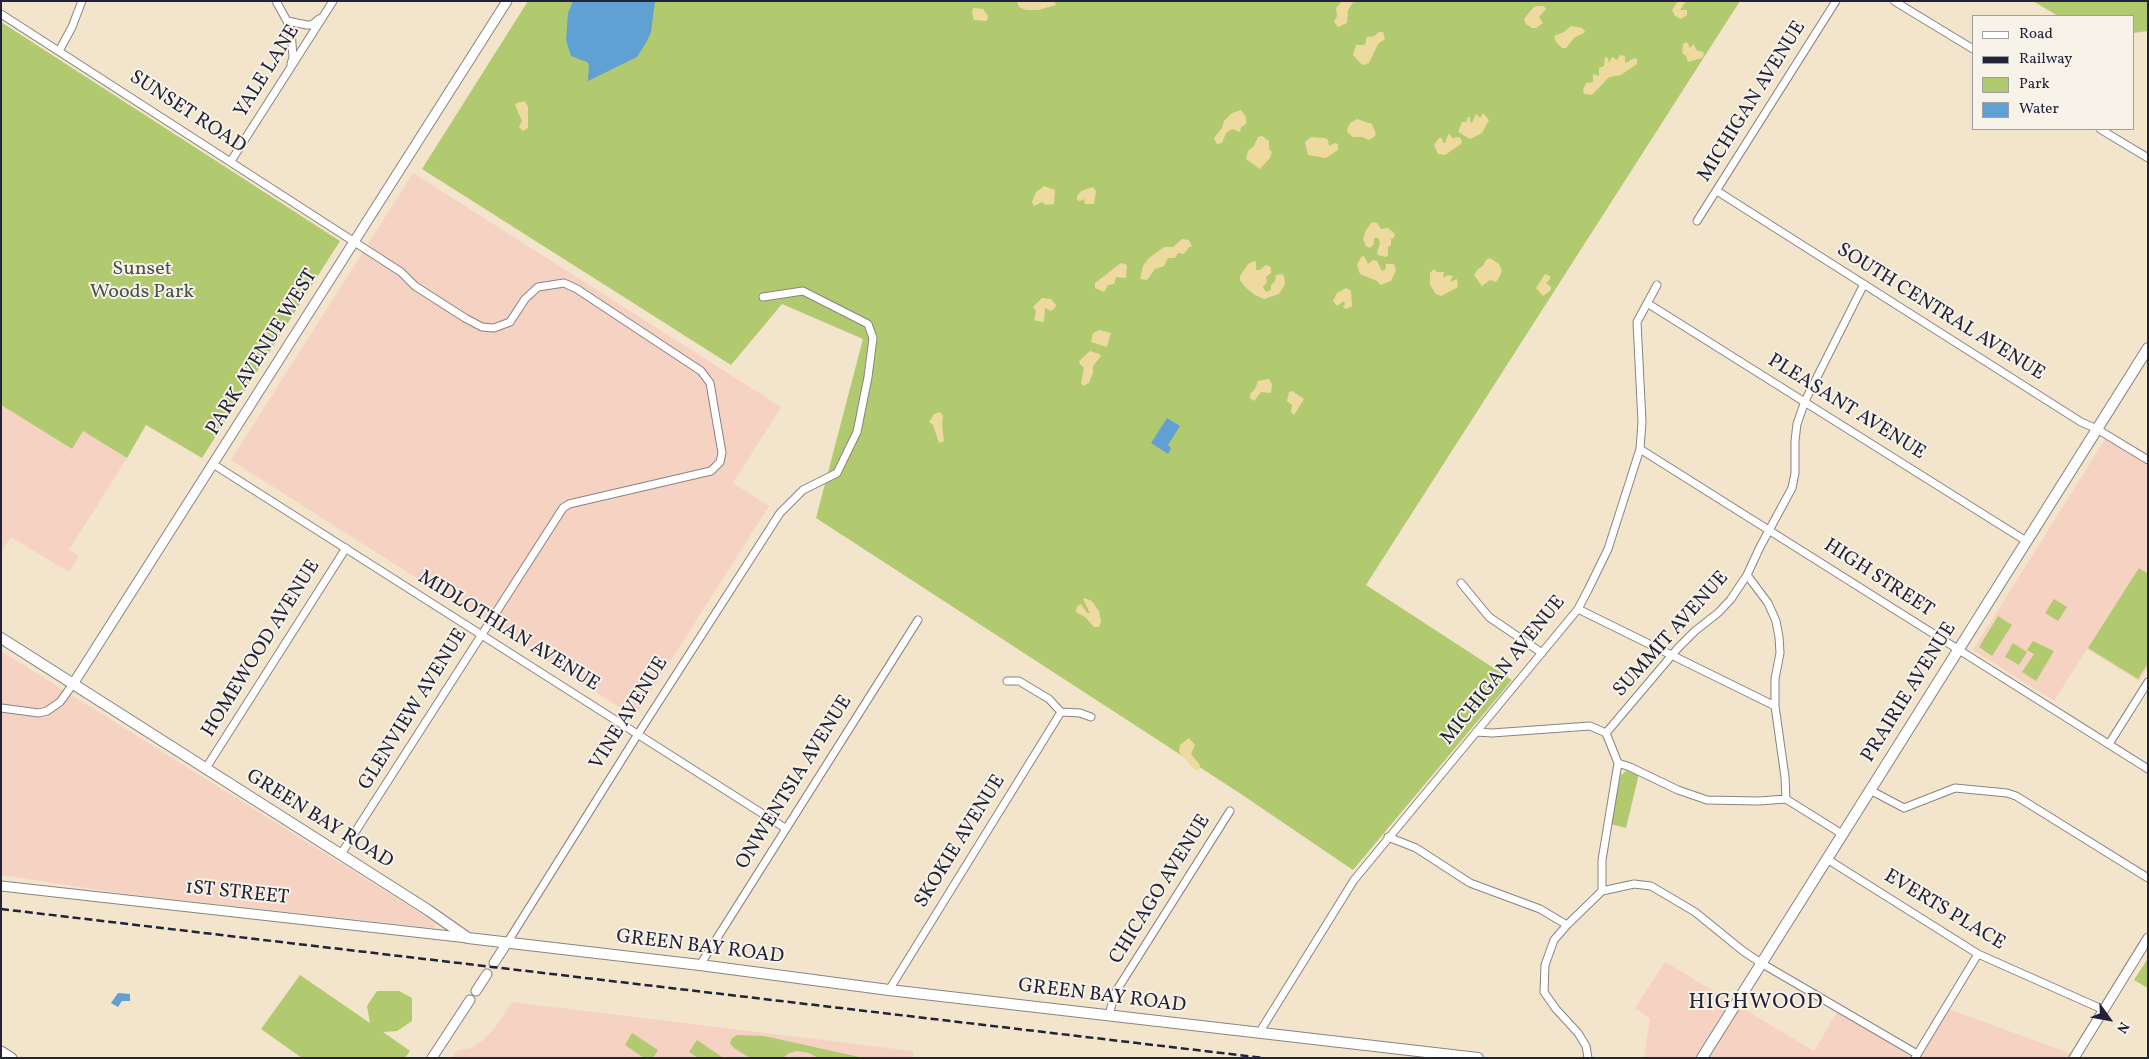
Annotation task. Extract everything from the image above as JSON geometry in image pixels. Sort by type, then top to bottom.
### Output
[{"type":"main road","name":"PRAIRIE AVENUE","points":[[1702,1058],[2148,348]]},
{"type":"main road","name":"GREEN BAY ROAD","points":[[1,638],[341,854],[468,938],[700,964],[889,990],[1478,1058]]},
{"type":"street","points":[[59,51],[72,27],[82,1]]},
{"type":"street","points":[[276,1],[291,31],[293,57],[290,68]]},
{"type":"street","name":"YALE LANE","points":[[232,161],[333,1]]},
{"type":"street","name":"PARK AVENUE WEST","points":[[1,708],[39,713],[53,708],[60,702],[73,684],[507,1]]},
{"type":"street","name":"MICHIGAN AVENUE","points":[[1697,221],[1836,1]]},
{"type":"street","points":[[1894,1],[1972,48]]},
{"type":"street","name":"SUNSET ROAD","points":[[1,14],[354,241]]},
{"type":"street","points":[[287,21],[312,25],[324,16]]},
{"type":"street","points":[[2102,130],[2148,158]]},
{"type":"street","name":"SOUTH CENTRAL AVENUE","points":[[1717,191],[2085,424],[2097,429],[2148,460]]},
{"type":"street","name":"GLENVIEW AVENUE","points":[[341,854],[563,508],[569,504],[711,471],[720,462],[722,453],[710,383],[701,371],[577,289],[564,283],[538,287],[525,299],[510,322],[494,328],[482,327],[416,286],[401,272],[354,241]]},
{"type":"street","name":"SUMMIT AVENUE","points":[[1606,733],[1672,655],[1695,631],[1719,612],[1748,575],[1769,529],[1786,504],[1792,488],[1795,473],[1797,424],[1805,401],[1864,284]]},
{"type":"street","name":"MICHIGAN AVENUE","points":[[1259,1033],[1354,880],[1578,609],[1608,549],[1640,449],[1642,422],[1637,322],[1657,285]]},
{"type":"street","name":"VINE AVENUE","points":[[494,963],[780,513],[803,490],[837,473],[857,432],[872,338],[868,324],[803,291],[763,297]]},
{"type":"street","name":"PLEASANT AVENUE","points":[[1647,303],[2026,541]]},
{"type":"street","name":"HIGH STREET","points":[[1640,449],[2148,769]]},
{"type":"street","name":"MIDLOTHIAN AVENUE","points":[[213,464],[785,828]]},
{"type":"street","name":"HOMEWOOD AVENUE","points":[[206,768],[346,548]]},
{"type":"street","points":[[1748,575],[1768,602],[1776,621],[1779,637],[1780,654],[1775,679],[1775,706],[1785,776],[1786,799]]},
{"type":"street","points":[[1461,583],[1490,616],[1542,653]]},
{"type":"street","points":[[1578,609],[1775,706]]},
{"type":"street","name":"ONWENTSIA AVENUE","points":[[700,964],[918,620]]},
{"type":"street","points":[[1007,681],[1019,681],[1049,699],[1062,712],[1080,713],[1091,717]]},
{"type":"street","points":[[2109,744],[2148,682]]},
{"type":"street","name":"SKOKIE AVENUE","points":[[889,990],[1062,712]]},
{"type":"street","points":[[1476,732],[1492,733],[1581,726],[1597,728],[1606,733],[1618,763],[1602,860],[1602,891]]},
{"type":"street","points":[[1618,763],[1685,793],[1706,800],[1759,801],[1786,799],[1842,834]]},
{"type":"street","points":[[1870,790],[1904,808],[1955,788],[2007,793],[2016,796],[2148,878]]},
{"type":"street","name":"CHICAGO AVENUE","points":[[1109,1016],[1115,993],[1230,811]]},
{"type":"street","points":[[1388,837],[1416,848],[1470,883],[1540,909],[1567,925]]},
{"type":"street","name":"EVERTS PLACE","points":[[1827,859],[1978,954],[2104,1010]]},
{"type":"street","points":[[1588,1058],[1586,1046],[1578,1033],[1556,1009],[1544,992],[1545,965],[1551,946],[1567,925],[1602,891],[1634,884],[1651,886],[1695,912],[1743,951],[1761,963],[1916,1056],[1978,954]]},
{"type":"street","name":"1ST STREET","points":[[1,886],[468,938]]},
{"type":"street","points":[[2074,1058],[2148,938]]},
{"type":"street","points":[[476,991],[487,974]]},
{"type":"street","points":[[432,1058],[470,1000]]},
{"type":"street","points":[[1,1051],[12,1058]]},
{"type":"shaded area","points":[[413,173],[781,407],[733,483],[769,506],[635,717],[231,460]]},
{"type":"shaded area","points":[[2,406],[71,449],[83,431],[127,458],[69,550],[79,556],[69,572],[11,537],[1,551]]},
{"type":"shaded area","points":[[2106,438],[2148,464],[2148,668],[2139,681],[2087,649],[2054,701],[1973,650]]},
{"type":"shaded area","points":[[1,651],[436,923],[434,928],[119,893],[1,875]]},
{"type":"shaded area","points":[[1665,962],[1814,1051],[1838,1011],[1919,1056],[1948,1009],[2083,1058],[1644,1058],[1650,1019],[1635,1008]]},
{"type":"shaded area","points":[[512,1002],[913,1051],[914,1058],[452,1058],[458,1050],[471,1048],[482,1041],[495,1028]]},
{"type":"green space","points":[[528,1],[1740,1],[1366,585],[1512,680],[1353,870],[1241,794],[816,518],[863,339],[782,304],[731,365],[422,169]]},
{"type":"green space","points":[[2033,1],[2148,1],[2148,31],[2134,33],[2134,15],[2056,15]]},
{"type":"green space","name":"Sunset Woods Park","points":[[1,22],[340,241],[202,458],[146,425],[127,458],[83,431],[72,449],[1,405]]},
{"type":"green space","points":[[2139,568],[2148,574],[2148,663],[2138,679],[2088,648]]},
{"type":"green space","points":[[2054,599],[2067,607],[2058,621],[2045,613]]},
{"type":"green space","points":[[1998,616],[2012,625],[1992,656],[1979,647]]},
{"type":"green space","points":[[2033,641],[2054,651],[2036,681],[2022,672],[2034,654],[2027,650]]},
{"type":"green space","points":[[2013,643],[2027,652],[2019,665],[2005,657]]},
{"type":"green space","points":[[1626,771],[1639,774],[1626,828],[1610,824],[1621,775]]},
{"type":"green space","points":[[2148,960],[2148,988],[2134,980]]},
{"type":"green space","points":[[300,975],[370,1023],[367,1006],[377,991],[399,991],[412,998],[412,1021],[397,1031],[383,1032],[410,1051],[405,1058],[302,1058],[261,1029]]},
{"type":"green space","points":[[632,1033],[658,1050],[653,1058],[644,1058],[625,1045]]},
{"type":"green space","points":[[737,1035],[764,1036],[864,1058],[818,1058],[809,1053],[797,1051],[789,1053],[783,1058],[750,1058],[734,1048],[730,1043],[732,1038]]},
{"type":"green space","points":[[697,1040],[722,1058],[698,1058],[689,1052]]},
{"type":"sand","points":[[1017,1],[1054,1],[1056,5],[1038,10],[1026,10],[1019,7]]},
{"type":"sand","points":[[1342,1],[1354,1],[1348,10],[1347,23],[1338,27],[1334,22],[1337,16],[1336,8]]},
{"type":"sand","points":[[1678,1],[1686,1],[1680,10],[1687,10],[1687,15],[1681,19],[1675,16],[1672,10]]},
{"type":"sand","points":[[1536,6],[1544,6],[1546,9],[1539,17],[1543,23],[1536,28],[1532,28],[1526,24],[1524,19]]},
{"type":"sand","points":[[973,8],[983,9],[988,16],[987,21],[974,20]]},
{"type":"sand","points":[[1571,26],[1582,28],[1585,31],[1575,37],[1566,48],[1562,48],[1556,42],[1554,36],[1564,32]]},
{"type":"sand","points":[[1379,32],[1383,32],[1385,39],[1378,44],[1369,63],[1361,64],[1353,55],[1356,45],[1365,45],[1367,37],[1374,36]]},
{"type":"sand","points":[[1687,42],[1690,48],[1694,44],[1696,50],[1703,52],[1702,58],[1688,62],[1686,56],[1682,53],[1683,44]]},
{"type":"sand","points":[[1620,55],[1625,56],[1625,63],[1635,58],[1637,59],[1637,64],[1621,75],[1609,77],[1592,95],[1584,94],[1583,90],[1586,83],[1593,82],[1593,74],[1599,76],[1599,68],[1604,66],[1605,57],[1608,58],[1609,63],[1612,57],[1617,60]]},
{"type":"sand","points":[[525,101],[528,107],[528,128],[523,131],[519,127],[522,121],[515,105]]},
{"type":"sand","points":[[1241,110],[1246,117],[1246,124],[1241,127],[1240,132],[1232,129],[1226,133],[1222,143],[1217,144],[1214,138],[1222,128],[1224,121],[1232,113]]},
{"type":"sand","points":[[1483,113],[1489,120],[1482,133],[1470,139],[1458,132],[1462,122],[1466,122],[1468,117],[1470,117],[1472,123],[1476,114],[1480,118]]},
{"type":"sand","points":[[1357,119],[1372,124],[1376,134],[1374,137],[1369,140],[1362,137],[1353,137],[1348,133],[1347,130],[1350,123]]},
{"type":"sand","points":[[1449,133],[1452,138],[1459,137],[1462,140],[1461,144],[1445,155],[1438,154],[1434,145],[1439,138],[1442,138],[1443,143],[1445,143]]},
{"type":"sand","points":[[1262,136],[1269,141],[1269,149],[1272,152],[1270,158],[1260,169],[1246,159],[1248,151],[1254,146],[1258,137]]},
{"type":"sand","points":[[1311,137],[1325,138],[1328,140],[1329,146],[1335,143],[1338,144],[1338,150],[1326,158],[1308,155],[1305,142]]},
{"type":"sand","points":[[1044,186],[1055,190],[1054,204],[1046,205],[1042,202],[1034,206],[1032,202],[1036,192]]},
{"type":"sand","points":[[1093,187],[1096,191],[1094,204],[1085,204],[1084,199],[1077,200],[1077,196],[1081,191]]},
{"type":"sand","points":[[1372,222],[1377,223],[1381,229],[1388,228],[1395,234],[1394,238],[1391,239],[1391,245],[1388,247],[1388,255],[1386,257],[1377,253],[1380,243],[1378,238],[1374,238],[1374,244],[1370,248],[1366,246],[1363,239],[1366,230]]},
{"type":"sand","points":[[1182,239],[1189,240],[1192,247],[1189,247],[1184,254],[1178,253],[1175,258],[1168,258],[1164,266],[1155,269],[1147,280],[1140,279],[1143,266],[1149,258],[1164,247],[1173,247]]},
{"type":"sand","points":[[1364,256],[1368,264],[1373,260],[1377,261],[1382,271],[1385,270],[1386,264],[1394,264],[1396,270],[1391,281],[1381,285],[1377,281],[1360,274],[1357,265],[1361,257]]},
{"type":"sand","points":[[1490,258],[1499,264],[1502,271],[1496,282],[1490,280],[1482,286],[1474,275],[1486,260]]},
{"type":"sand","points":[[1256,262],[1256,270],[1260,270],[1266,265],[1271,267],[1271,273],[1266,277],[1267,282],[1263,287],[1266,292],[1271,290],[1271,285],[1275,281],[1276,275],[1282,274],[1284,276],[1285,284],[1279,294],[1264,299],[1245,287],[1240,280],[1240,276],[1248,264]]},
{"type":"sand","points":[[1121,263],[1127,265],[1126,278],[1116,277],[1114,284],[1108,285],[1104,292],[1095,288],[1095,283]]},
{"type":"sand","points":[[1434,269],[1437,272],[1444,272],[1443,278],[1448,275],[1453,276],[1450,282],[1457,279],[1458,287],[1441,296],[1436,294],[1430,285],[1430,273]]},
{"type":"sand","points":[[1545,274],[1550,276],[1546,283],[1551,287],[1551,290],[1543,296],[1536,288]]},
{"type":"sand","points":[[1346,288],[1351,291],[1352,306],[1346,309],[1343,307],[1344,301],[1337,306],[1333,301],[1337,293]]},
{"type":"sand","points":[[1042,298],[1051,299],[1056,305],[1051,311],[1045,308],[1044,321],[1042,322],[1034,320],[1036,311],[1033,307]]},
{"type":"sand","points":[[1099,330],[1111,333],[1107,347],[1091,342],[1093,333]]},
{"type":"sand","points":[[1090,351],[1101,356],[1093,366],[1093,373],[1089,383],[1083,386],[1081,383],[1084,368],[1079,361]]},
{"type":"sand","points":[[1269,379],[1272,384],[1271,393],[1261,392],[1254,401],[1250,398],[1250,394],[1255,389],[1258,381]]},
{"type":"sand","points":[[1292,391],[1304,399],[1294,415],[1291,412],[1292,405],[1287,401],[1289,392]]},
{"type":"sand","points":[[940,412],[943,416],[944,441],[939,443],[933,425],[929,422],[934,414]]},
{"type":"sand","points":[[1084,598],[1092,601],[1099,611],[1101,622],[1099,627],[1094,627],[1085,617],[1076,612],[1077,606],[1081,604],[1087,613],[1090,613]]},
{"type":"sand","points":[[1189,738],[1195,745],[1191,754],[1200,765],[1199,771],[1194,769],[1179,752],[1180,745]]},
{"type":"water","points":[[573,1],[655,1],[651,32],[637,57],[588,81],[589,65],[587,62],[571,56],[566,40],[568,13]]},
{"type":"water","points":[[1167,418],[1180,426],[1168,445],[1171,448],[1168,454],[1151,443]]},
{"type":"water","points":[[118,993],[130,994],[130,1001],[122,1001],[118,1007],[111,1003]]},
{"type":"railway","points":[[1,909],[1264,1058]]},
{"type":"district","name":"HIGHWOOD","points":[[1756,1004]]}]
